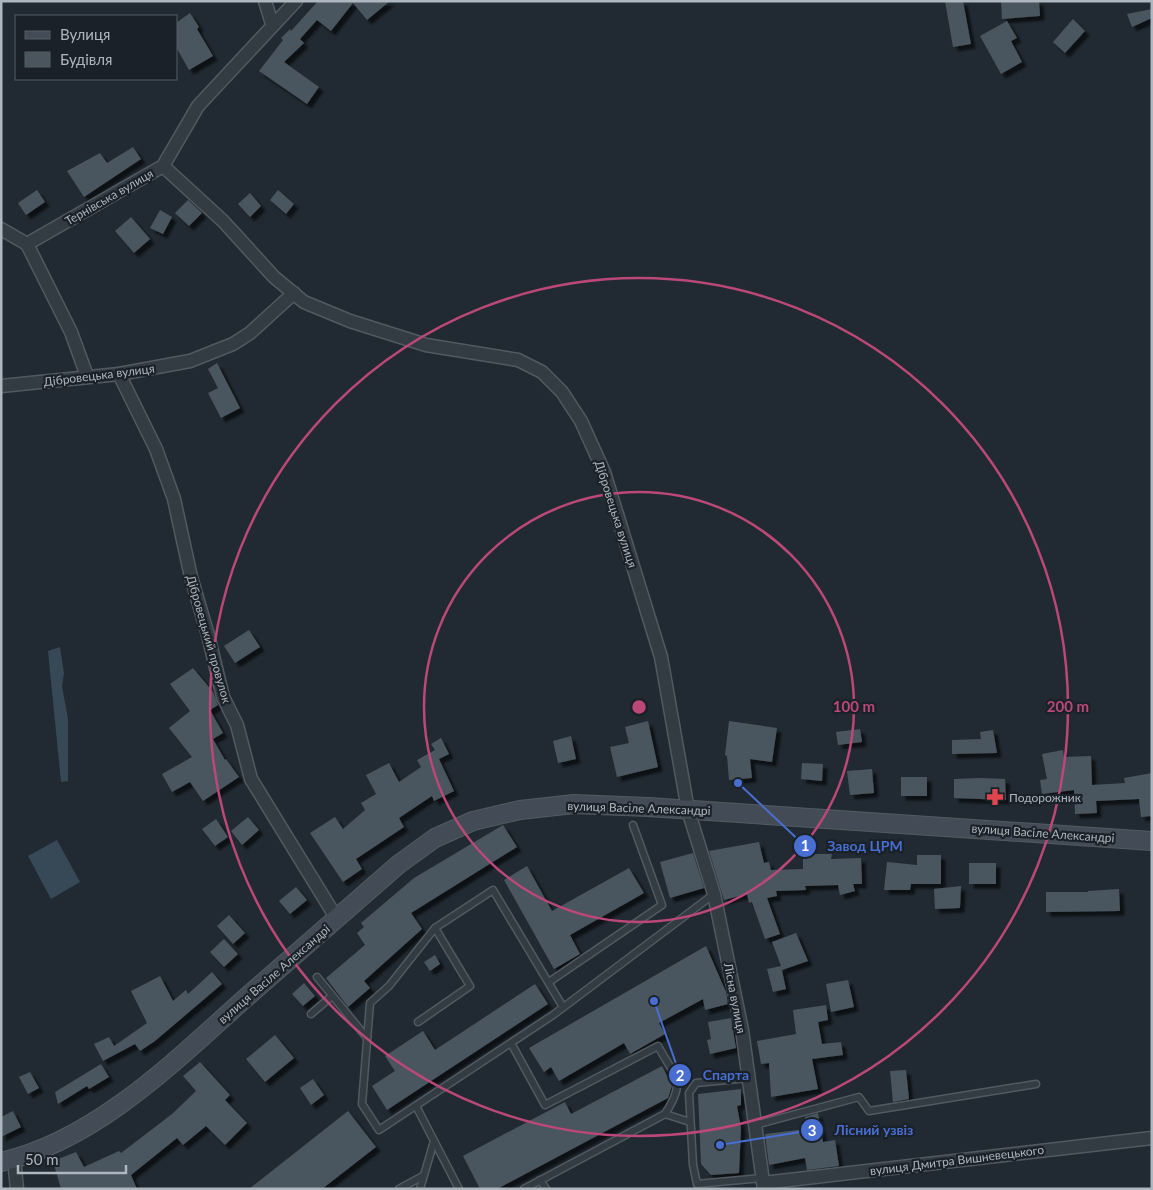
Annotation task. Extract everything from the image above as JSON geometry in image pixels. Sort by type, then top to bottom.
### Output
[{"type":"main road","name":"вулиця Васіле Александрі","points":[[8,1160],[52,1145],[142,1089],[399,864],[436,838],[473,820],[520,810],[574,804],[1152,840]]},
{"type":"street","points":[[265,1],[272,24]]},
{"type":"street","name":"Тернівська вулиця","points":[[27,244],[162,166],[198,106],[272,24],[296,1]]},
{"type":"street","name":"Дібровецька вулиця","points":[[162,166],[223,221],[274,277],[304,302],[350,321],[426,345],[518,360],[542,372],[562,392],[581,421],[604,472],[661,657],[688,810]]},
{"type":"street","points":[[1,229],[27,244],[71,332],[87,376]]},
{"type":"street","name":"Дібровецька вулиця","points":[[1,386],[119,374],[190,361],[233,344],[250,333],[294,293]]},
{"type":"street","name":"Дібровецький провулок","points":[[119,374],[156,449],[174,499],[191,577],[223,697],[237,725],[251,779],[337,919]]},
{"type":"street","name":"Лісна вулиця","points":[[688,810],[714,894],[742,1030],[763,1183]]},
{"type":"street","name":"вулиця Дмитра Вишневецького","points":[[763,1183],[1152,1138]]},
{"type":"street","points":[[8,1160],[17,1189]]},
{"type":"lane","points":[[548,982],[662,905],[633,825]]},
{"type":"lane","points":[[563,1007],[493,890],[435,928],[389,986],[370,1003],[362,1104],[379,1130],[563,1007],[714,894]]},
{"type":"lane","points":[[418,1022],[470,986],[435,928]]},
{"type":"lane","points":[[316,977],[367,1038]]},
{"type":"lane","points":[[311,1014],[332,996]]},
{"type":"lane","points":[[511,1043],[545,1105],[658,1046],[678,1083],[678,1095],[666,1114],[524,1189]]},
{"type":"lane","points":[[749,1078],[696,1083],[689,1093],[693,1165],[697,1186],[763,1183]]},
{"type":"lane","points":[[755,1125],[859,1097],[869,1111],[1036,1084]]},
{"type":"lane","points":[[416,1106],[459,1189]]},
{"type":"lane","points":[[666,1114],[690,1122]]},
{"type":"lane","points":[[420,1189],[434,1142]]},
{"type":"lane","points":[[399,1189],[424,1176]]},
{"type":"lane","points":[[540,1180],[546,1189]]},
{"type":"water","points":[[60,647],[64,673],[62,686],[68,719],[68,781],[61,782],[48,651]]},
{"type":"water","points":[[57,840],[80,882],[51,899],[28,856]]},
{"type":"building","points":[[318,1],[390,1],[367,20],[353,3],[331,31],[317,20],[300,39],[304,43],[284,62],[319,87],[307,104],[259,71],[283,40],[281,38],[290,29],[291,31]]},
{"type":"building","points":[[945,1],[963,1],[971,44],[953,47]]},
{"type":"building","points":[[1001,1],[1039,1],[1040,16],[1002,19]]},
{"type":"building","points":[[1152,9],[1152,18],[1132,27],[1127,14]]},
{"type":"building","points":[[190,13],[213,56],[189,70],[178,51],[178,22]]},
{"type":"building","points":[[1073,19],[1085,31],[1065,53],[1053,42]]},
{"type":"building","points":[[1007,21],[1017,38],[1011,41],[1022,62],[1001,74],[980,36]]},
{"type":"building","points":[[133,147],[141,159],[84,197],[67,171],[100,153],[107,163]]},
{"type":"building","points":[[37,190],[45,202],[26,215],[18,203]]},
{"type":"building","points":[[278,190],[294,204],[286,214],[270,200]]},
{"type":"building","points":[[250,193],[261,206],[250,217],[238,204]]},
{"type":"building","points":[[188,200],[202,213],[189,226],[175,213]]},
{"type":"building","points":[[160,210],[172,217],[163,234],[150,228]]},
{"type":"building","points":[[131,217],[150,239],[134,253],[115,231]]},
{"type":"building","points":[[217,363],[240,408],[221,418],[208,393],[218,388],[208,369]]},
{"type":"building","points":[[249,630],[260,647],[235,663],[224,646]]},
{"type":"building","points":[[193,668],[213,692],[218,705],[210,710],[223,733],[213,739],[225,760],[239,777],[203,801],[190,782],[172,792],[162,774],[192,757],[169,728],[190,711],[170,684]]},
{"type":"building","points":[[648,721],[658,767],[617,777],[610,747],[629,743],[625,727]]},
{"type":"building","points":[[729,721],[777,728],[772,762],[750,759],[752,778],[729,780],[727,756],[725,755]]},
{"type":"building","points":[[860,729],[862,742],[838,745],[836,732]]},
{"type":"building","points":[[993,730],[997,753],[952,754],[952,740],[981,739],[980,732]]},
{"type":"building","points":[[571,736],[576,759],[558,763],[553,741]]},
{"type":"building","points":[[441,738],[449,754],[439,759],[454,791],[434,801],[432,796],[399,818],[404,827],[356,859],[362,869],[343,882],[310,833],[335,817],[343,829],[365,810],[361,803],[376,794],[366,775],[389,763],[399,782],[421,767],[417,760],[435,750],[431,744]]},
{"type":"building","points":[[1063,750],[1064,757],[1091,756],[1092,785],[1125,783],[1124,778],[1152,773],[1152,816],[1141,817],[1139,799],[1096,801],[1097,813],[1075,814],[1074,790],[1042,794],[1040,780],[1047,779],[1042,754]]},
{"type":"building","points":[[802,763],[823,764],[822,781],[801,779]]},
{"type":"building","points":[[872,769],[874,793],[850,795],[847,771]]},
{"type":"building","points":[[901,777],[927,777],[927,796],[901,796]]},
{"type":"building","points":[[954,779],[1005,779],[1006,800],[954,798]]},
{"type":"building","points":[[248,817],[259,830],[242,845],[231,831]]},
{"type":"building","points":[[216,819],[228,837],[215,846],[202,829]]},
{"type":"building","points":[[503,825],[517,847],[411,913],[422,929],[364,981],[370,988],[348,1007],[326,978],[365,945],[357,933],[364,927],[361,923],[414,878]]},
{"type":"building","points":[[759,842],[764,863],[769,862],[771,870],[803,869],[803,854],[832,854],[831,859],[861,858],[862,884],[853,884],[855,891],[840,895],[838,885],[805,886],[806,890],[776,891],[777,896],[767,898],[780,934],[765,939],[752,902],[749,903],[747,894],[724,900],[709,851]]},
{"type":"building","points":[[693,853],[704,888],[670,898],[660,862]]},
{"type":"building","points":[[917,855],[941,855],[941,884],[911,884],[910,890],[884,890],[887,862],[917,865]]},
{"type":"building","points":[[969,863],[996,863],[996,884],[969,884]]},
{"type":"building","points":[[527,866],[552,911],[629,868],[644,893],[570,935],[580,954],[554,969],[504,880]]},
{"type":"building","points":[[961,886],[960,908],[935,909],[934,889]]},
{"type":"building","points":[[296,887],[307,900],[290,914],[279,901]]},
{"type":"building","points":[[1119,889],[1120,911],[1046,912],[1046,892],[1088,892]]},
{"type":"building","points":[[229,915],[245,933],[233,944],[217,926]]},
{"type":"building","points":[[796,933],[808,961],[782,970],[772,942]]},
{"type":"building","points":[[224,939],[238,954],[224,967],[210,952]]},
{"type":"building","points":[[706,946],[726,992],[728,1004],[705,1010],[703,999],[659,1023],[665,1034],[630,1054],[624,1043],[559,1081],[551,1067],[544,1072],[529,1048]]},
{"type":"building","points":[[435,955],[440,964],[430,971],[424,962]]},
{"type":"building","points":[[781,966],[786,989],[773,992],[767,969]]},
{"type":"building","points":[[212,972],[222,984],[155,1041],[140,1051],[135,1044],[103,1061],[94,1044],[109,1037],[114,1046],[147,1023],[131,991],[160,976],[173,1001],[186,990],[188,994]]},
{"type":"building","points":[[848,980],[854,1007],[831,1012],[826,984]]},
{"type":"building","points":[[304,983],[315,996],[303,1006],[292,994]]},
{"type":"building","points":[[535,984],[548,1004],[387,1110],[372,1086],[395,1071],[385,1056],[423,1031],[435,1050]]},
{"type":"building","points":[[826,1005],[828,1020],[818,1022],[822,1044],[841,1042],[843,1055],[812,1059],[818,1089],[771,1097],[769,1063],[761,1064],[757,1041],[796,1034],[793,1010]]},
{"type":"building","points":[[731,1018],[736,1048],[710,1054],[707,1040],[711,1039],[708,1022]]},
{"type":"building","points":[[275,1035],[294,1058],[265,1082],[246,1059]]},
{"type":"building","points":[[200,1062],[230,1095],[225,1100],[247,1123],[225,1145],[206,1126],[183,1145],[177,1138],[131,1175],[137,1189],[61,1189],[53,1161],[76,1152],[84,1167],[119,1151],[121,1153],[172,1114],[196,1091],[183,1076]]},
{"type":"building","points":[[101,1064],[109,1077],[89,1089],[87,1086],[58,1104],[55,1092]]},
{"type":"building","points":[[662,1066],[672,1086],[668,1098],[497,1189],[480,1189],[463,1156],[565,1102],[571,1114]]},
{"type":"building","points":[[906,1070],[909,1099],[893,1102],[890,1071]]},
{"type":"building","points":[[30,1072],[39,1088],[28,1094],[19,1077]]},
{"type":"building","points":[[313,1079],[324,1095],[311,1105],[300,1088]]},
{"type":"building","points":[[741,1089],[741,1105],[737,1106],[741,1128],[739,1173],[711,1175],[701,1164],[698,1094]]},
{"type":"building","points":[[13,1111],[21,1127],[1,1137],[1,1117]]},
{"type":"building","points":[[348,1111],[376,1147],[322,1189],[249,1189]]},
{"type":"building","points":[[818,1113],[823,1142],[835,1140],[839,1166],[807,1170],[805,1158],[769,1165],[765,1134],[806,1129],[805,1117]]},
{"type":"place","name":"Завод ЦРМ","points":[[738,783]]},
{"type":"place","name":"Подорожник","points":[[995,797]]},
{"type":"place","name":"Спарта","points":[[654,1001]]},
{"type":"place","name":"Лісний узвіз","points":[[720,1145]]}]
